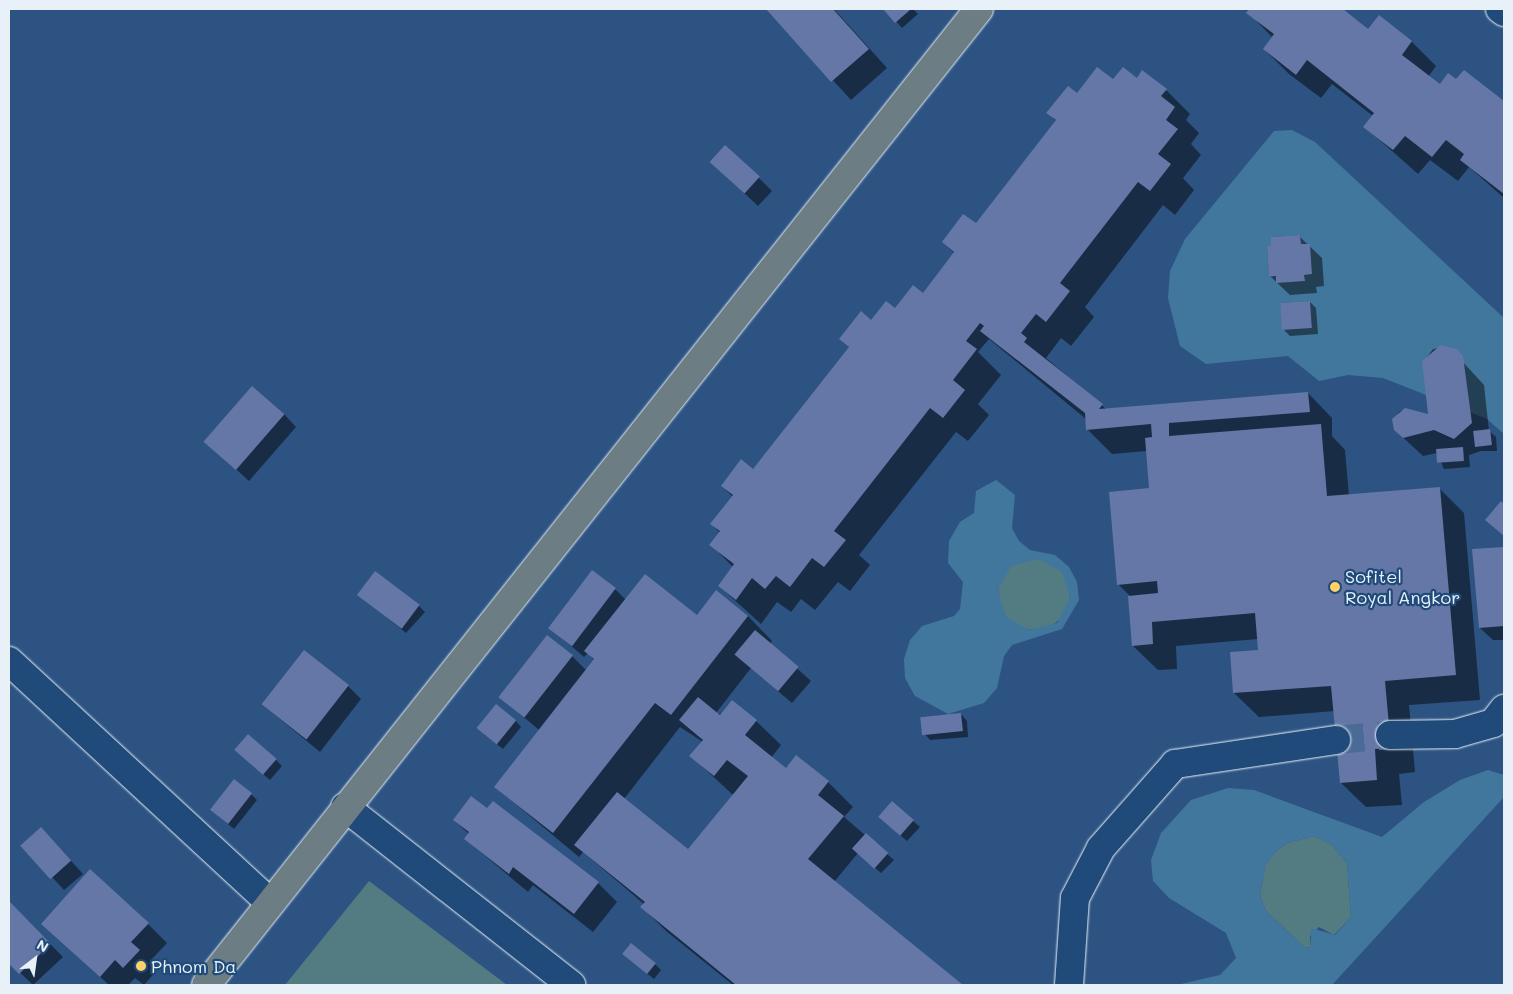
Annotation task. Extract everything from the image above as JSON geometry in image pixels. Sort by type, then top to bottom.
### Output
[{"type":"main road","points":[[206,985],[345,807],[979,9]]},
{"type":"street","points":[[1500,9],[1504,12]]},
{"type":"street","points":[[9,661],[270,903]]},
{"type":"street","points":[[1390,735],[1455,734],[1493,723],[1504,709]]},
{"type":"street","points":[[1069,985],[1075,898],[1101,848],[1175,764],[1336,740]]},
{"type":"street","points":[[345,807],[571,985]]},
{"type":"green space","points":[[1034,558],[1054,564],[1064,574],[1070,594],[1064,614],[1054,624],[1034,630],[1014,624],[1004,614],[998,594],[1004,574],[1014,564]]},
{"type":"green space","points":[[1314,836],[1331,844],[1347,863],[1351,917],[1334,935],[1319,927],[1310,936],[1311,947],[1305,948],[1266,911],[1260,896],[1265,866],[1273,854],[1287,843]]},
{"type":"green space","points":[[369,881],[507,985],[285,985]]},
{"type":"water","points":[[1292,130],[1315,142],[1504,318],[1504,434],[1487,419],[1383,378],[1348,375],[1319,381],[1288,356],[1206,364],[1180,346],[1168,298],[1170,271],[1185,239],[1274,131]],"holes":[[[1300,235],[1301,244],[1310,244],[1312,274],[1269,277],[1267,246],[1271,246],[1271,237]],[[1310,301],[1312,328],[1283,330],[1280,303]]]},
{"type":"water","points":[[996,480],[1015,495],[1012,528],[1019,541],[1030,550],[1055,555],[1069,567],[1077,582],[1079,600],[1062,629],[1012,645],[1004,656],[997,688],[984,703],[948,714],[915,696],[905,678],[904,659],[910,640],[922,626],[954,616],[960,609],[963,582],[948,563],[949,541],[960,522],[974,513],[976,491]],"holes":[[[1038,559],[1062,572],[1070,598],[1057,623],[1030,630],[1006,617],[998,590],[1011,566]]]},
{"type":"water","points":[[1488,770],[1504,775],[1504,797],[1332,985],[1177,985],[1220,975],[1236,958],[1226,933],[1169,898],[1153,881],[1151,860],[1161,833],[1191,800],[1228,788],[1254,790],[1382,837],[1424,802],[1460,780]],"holes":[[[1314,836],[1331,844],[1347,863],[1351,917],[1335,935],[1311,928],[1311,947],[1305,948],[1266,911],[1260,896],[1265,867],[1273,854],[1287,843]]]},
{"type":"building","points":[[766,9],[833,9],[869,49],[831,82]]},
{"type":"building","points":[[883,9],[911,9],[895,23]]},
{"type":"building","points":[[1249,9],[1343,9],[1368,29],[1379,15],[1412,41],[1402,55],[1440,84],[1448,73],[1456,79],[1464,70],[1504,101],[1504,194],[1460,160],[1464,154],[1446,140],[1432,157],[1405,136],[1393,150],[1363,127],[1374,113],[1307,60],[1296,75],[1263,49],[1274,34],[1246,13]]},
{"type":"building","points":[[1097,67],[1113,79],[1123,67],[1137,78],[1142,70],[1167,89],[1161,96],[1175,107],[1166,120],[1178,129],[1158,154],[1171,164],[1150,191],[1138,182],[1060,283],[1070,291],[1046,322],[1036,314],[1021,333],[1027,338],[1024,342],[1103,404],[1099,409],[1308,392],[1310,412],[1169,423],[1169,436],[1321,424],[1327,496],[1440,487],[1456,675],[1385,681],[1391,748],[1375,749],[1377,780],[1340,783],[1331,686],[1233,693],[1230,652],[1258,650],[1255,613],[1152,622],[1153,644],[1132,646],[1128,596],[1158,593],[1157,581],[1117,585],[1109,492],[1149,488],[1145,438],[1152,437],[1151,424],[1086,430],[1085,413],[980,331],[984,326],[980,323],[966,341],[977,349],[953,380],[965,390],[943,418],[930,408],[834,531],[846,540],[824,567],[812,558],[790,587],[776,576],[765,589],[752,578],[736,600],[718,586],[734,564],[709,545],[720,531],[710,524],[733,495],[721,486],[741,459],[753,469],[849,347],[839,339],[861,311],[871,320],[886,301],[895,308],[913,285],[923,293],[954,252],[942,242],[963,214],[976,223],[1056,120],[1046,113],[1068,86],[1077,93]]},
{"type":"building","points":[[725,145],[760,176],[745,194],[710,162]]},
{"type":"building","points":[[1300,235],[1301,244],[1310,244],[1312,274],[1304,275],[1305,281],[1276,283],[1276,276],[1269,277],[1267,246],[1271,246],[1271,237]]},
{"type":"building","points":[[1310,301],[1312,328],[1282,330],[1280,303]]},
{"type":"building","points":[[1441,345],[1457,349],[1463,356],[1472,423],[1454,439],[1434,430],[1403,438],[1394,430],[1392,419],[1405,408],[1428,414],[1422,361]]},
{"type":"building","points":[[252,386],[284,414],[236,470],[203,442]]},
{"type":"building","points":[[1490,429],[1492,445],[1475,447],[1473,431]]},
{"type":"building","points":[[1463,447],[1464,461],[1437,463],[1436,449]]},
{"type":"building","points":[[1501,501],[1504,504],[1504,536],[1485,520]]},
{"type":"building","points":[[1504,547],[1504,626],[1479,628],[1472,549]]},
{"type":"building","points":[[592,570],[616,588],[572,646],[548,628]]},
{"type":"building","points":[[375,571],[420,605],[402,629],[357,595]]},
{"type":"building","points":[[645,574],[697,615],[716,590],[748,616],[671,715],[655,703],[553,833],[494,787],[594,659],[584,651]]},
{"type":"building","points":[[755,630],[799,667],[778,691],[734,655]]},
{"type":"building","points":[[547,635],[573,655],[524,718],[498,697]]},
{"type":"building","points":[[304,650],[349,685],[306,739],[262,704]]},
{"type":"building","points":[[698,697],[720,715],[732,700],[757,720],[745,735],[786,768],[796,755],[829,781],[818,795],[844,816],[808,859],[963,985],[736,985],[640,907],[645,902],[574,845],[617,792],[688,849],[748,776],[727,760],[714,776],[689,756],[703,740],[679,720]]},
{"type":"building","points":[[496,704],[516,720],[497,744],[476,728]]},
{"type":"building","points":[[961,713],[963,731],[922,735],[920,717]]},
{"type":"building","points":[[248,734],[277,759],[263,775],[234,750]]},
{"type":"building","points":[[234,779],[252,793],[228,824],[210,810]]},
{"type":"building","points":[[471,796],[487,808],[493,801],[599,882],[574,914],[513,867],[509,874],[464,839],[469,832],[453,820]]},
{"type":"building","points":[[892,801],[914,820],[900,836],[878,817]]},
{"type":"building","points":[[41,827],[71,860],[50,879],[20,846]]},
{"type":"building","points":[[866,833],[888,853],[874,869],[852,849]]},
{"type":"building","points":[[90,869],[149,923],[131,942],[140,950],[123,968],[115,960],[100,977],[41,924]]},
{"type":"building","points":[[10,902],[51,944],[19,974],[9,964]]},
{"type":"building","points":[[631,943],[656,963],[647,974],[622,954]]},
{"type":"tunnel","points":[[1336,740],[1390,735]]},
{"type":"place","name":"Sofitel Royal Angkor","points":[[1335,587]]},
{"type":"place","name":"Phnom Da","points":[[141,966]]}]
